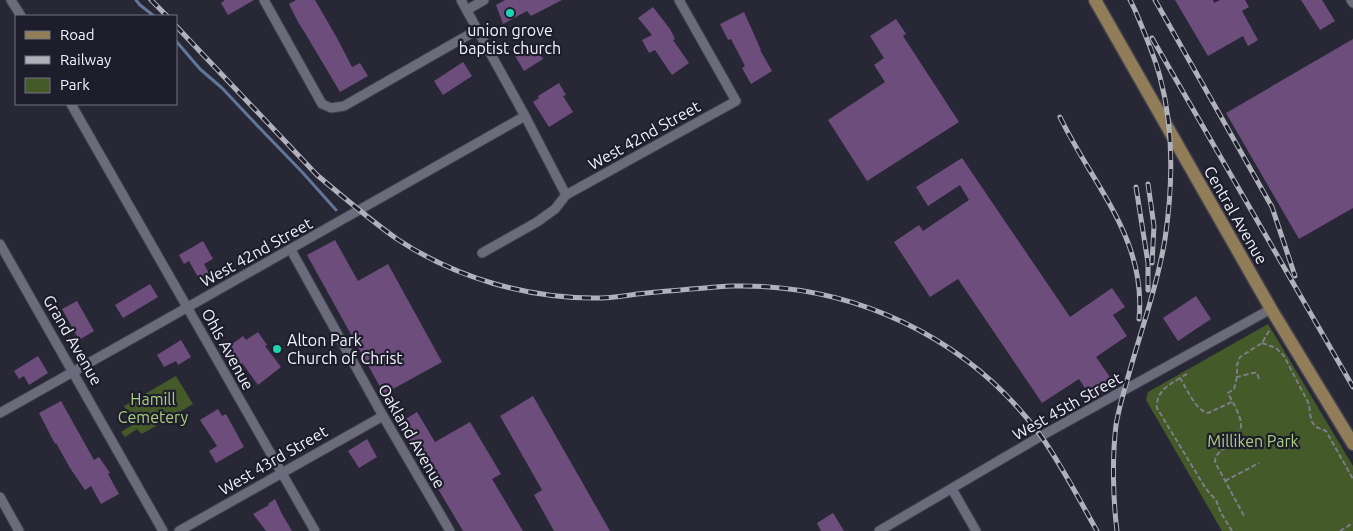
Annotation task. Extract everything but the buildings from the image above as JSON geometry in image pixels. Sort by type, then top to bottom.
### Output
[{"type":"street","points":[[12,0],[20,15]]},
{"type":"street","points":[[264,0],[322,104],[331,108],[344,106],[477,30]]},
{"type":"street","points":[[461,0],[566,195]]},
{"type":"street","points":[[467,10],[484,0]]},
{"type":"street","name":"West 42nd Street","points":[[482,253],[537,222],[555,209],[566,195],[736,101],[679,0]]},
{"type":"street","name":"Central Avenue","points":[[1095,0],[1273,313],[1353,444]]},
{"type":"street","name":"Ohls Avenue","points":[[72,105],[315,531]]},
{"type":"street","name":"West 42nd Street","points":[[0,413],[525,116]]},
{"type":"street","name":"Grand Avenue","points":[[0,244],[163,531]]},
{"type":"street","name":"Oakland Avenue","points":[[291,250],[383,416],[450,531]]},
{"type":"street","name":"West 45th Street","points":[[879,531],[1041,436],[1273,313]]},
{"type":"street","name":"West 43rd Street","points":[[179,531],[383,416]]},
{"type":"street","points":[[952,489],[976,531]]},
{"type":"street","points":[[0,498],[19,531]]},
{"type":"path","points":[[1244,516],[1217,467],[1215,458],[1239,434],[1241,422],[1228,393],[1234,389],[1240,357],[1262,343],[1273,313]]},
{"type":"path","points":[[1262,343],[1276,348],[1284,356],[1309,404],[1312,422],[1326,431],[1353,479]]},
{"type":"path","points":[[1237,377],[1258,372],[1259,379]]},
{"type":"path","points":[[1187,374],[1165,387],[1156,402],[1156,408],[1206,489],[1216,500],[1221,514],[1232,531]]},
{"type":"path","points":[[1180,378],[1198,408],[1204,412],[1208,413],[1232,402]]},
{"type":"path","points":[[1225,481],[1259,463]]},
{"type":"path","points":[[1340,531],[1353,523]]},
{"type":"green space","name":"Milliken Park","points":[[1268,324],[1353,466],[1353,531],[1222,531],[1146,400],[1148,392]]},
{"type":"green space","name":"Hamill Cemetery","points":[[176,376],[193,404],[142,434],[137,429],[125,437],[121,432],[134,424],[124,406]]},
{"type":"waterway","points":[[136,0],[153,15]]},
{"type":"waterway","points":[[178,43],[200,69],[222,88],[336,210]]},
{"type":"railway","points":[[151,0],[166,15]]},
{"type":"railway","points":[[1117,531],[1114,478],[1116,425],[1162,255],[1168,219],[1171,178],[1170,137],[1165,97],[1152,51],[1130,0]]},
{"type":"railway","points":[[1155,0],[1272,207],[1295,276]]},
{"type":"railway","points":[[178,28],[317,175],[397,239],[443,265],[493,284],[546,295],[572,297],[608,298],[731,286],[776,288],[821,294],[863,306],[904,323],[943,344],[979,370],[1012,401],[1041,436],[1097,531]]},
{"type":"railway","points":[[1152,38],[1353,387]]},
{"type":"railway","points":[[1060,117],[1101,189],[1126,238],[1135,263],[1139,290],[1139,319]]},
{"type":"railway","points":[[1148,184],[1154,226],[1152,263]]},
{"type":"railway","points":[[1136,187],[1148,263],[1148,290]]},
{"type":"place","name":"union grove baptist church","points":[[510,13]]},
{"type":"place","name":"Alton Park Church of Christ","points":[[277,349]]}]
